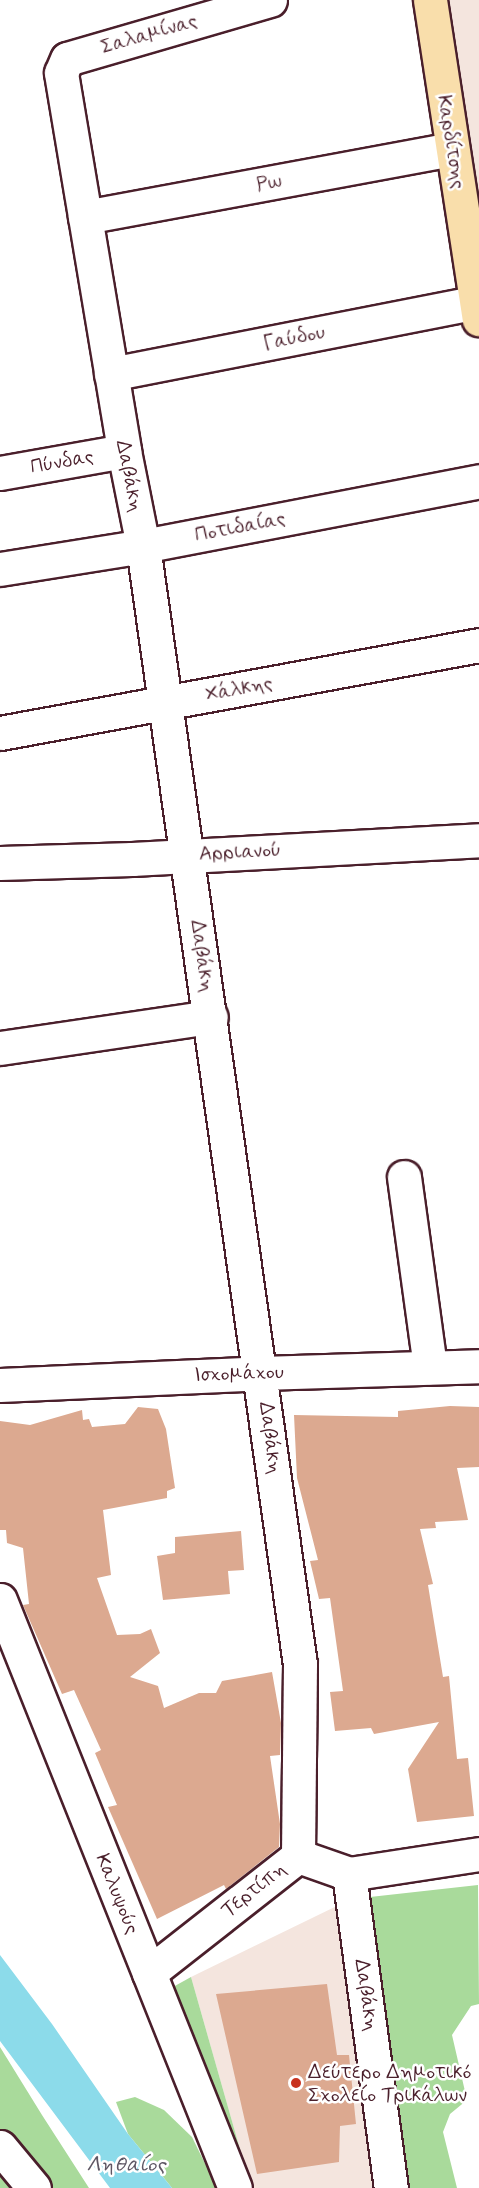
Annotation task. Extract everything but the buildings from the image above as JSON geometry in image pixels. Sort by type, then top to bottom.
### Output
[{"type":"main road","name":"Καρδίτσης","points":[[430,0],[478,308]]},
{"type":"street","name":"Σαλαμίνας","points":[[65,62],[93,50],[270,0]]},
{"type":"street","name":"Δαβάκη","points":[[65,62],[61,73],[124,451],[143,546],[166,702],[300,1664],[298,1856]]},
{"type":"street","name":"Ρω","points":[[86,217],[452,149]]},
{"type":"street","name":"Γαύδου","points":[[111,374],[478,308]]},
{"type":"street","name":"Πύνδας","points":[[0,473],[124,451]]},
{"type":"street","name":"Ποτιδαίας","points":[[0,569],[143,546],[479,481]]},
{"type":"street","name":"Χάλκης","points":[[0,733],[479,645]]},
{"type":"street","name":"Αρριανού","points":[[0,863],[479,840]]},
{"type":"street","points":[[0,1048],[211,1017]]},
{"type":"street","points":[[404,1177],[430,1367]]},
{"type":"street","name":"Ισχομάχου","points":[[0,1385],[261,1372],[479,1366]]},
{"type":"street","name":"Καλυψούς","points":[[0,1600],[235,2188]]},
{"type":"street","name":"Τερτίπη","points":[[152,1981],[298,1856],[350,1874],[479,1854]]},
{"type":"street","name":"Δαβάκη","points":[[350,1874],[391,2188]]},
{"type":"street","points":[[0,2147],[34,2188]]},
{"type":"shaded area","points":[[446,0],[479,0],[479,217]]},
{"type":"shaded area","name":"Δεύτερο Δημοτικό Σχολείο Τρικάλων","points":[[345,1902],[385,2188],[251,2188],[191,1977]]},
{"type":"green space","points":[[478,1885],[479,2004],[471,2006],[452,2035],[467,2100],[450,2114],[443,2132],[457,2188],[400,2188],[361,1898]]},
{"type":"green space","points":[[191,1977],[251,2188],[164,1992]]},
{"type":"green space","points":[[0,2047],[42,2115],[89,2188],[0,2188]]},
{"type":"green space","points":[[135,2097],[164,2110],[192,2137],[217,2188],[172,2188],[128,2134],[116,2102]]},
{"type":"water","name":"Ληθαίος","points":[[0,1955],[52,2024],[128,2134],[172,2188],[110,2188],[0,2041]]},
{"type":"place","name":"Δεύτερο Δημοτικό Σχολείο Τρικάλων","points":[[296,2083]]}]
